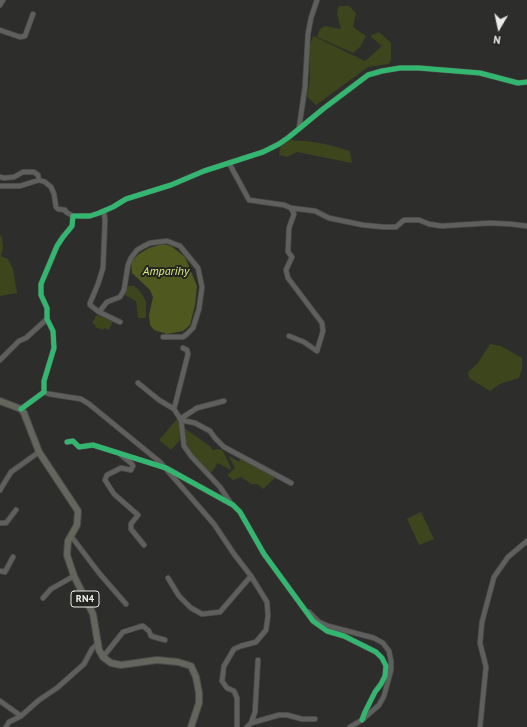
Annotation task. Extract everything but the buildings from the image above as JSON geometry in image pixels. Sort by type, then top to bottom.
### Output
[{"type":"main road","points":[[0,400],[21,410]]},
{"type":"main road","name":"RN4","points":[[21,410],[40,452],[78,511],[77,525],[67,547],[67,555],[74,576],[93,614],[97,644],[103,657]]},
{"type":"main road","points":[[103,657],[111,663],[121,665],[157,660],[178,662],[191,666],[196,677],[199,693],[199,703],[191,727]]},
{"type":"street","points":[[0,5],[3,0]]},
{"type":"street","points":[[299,128],[305,87],[308,34],[317,0]]},
{"type":"street","points":[[0,30],[20,37],[25,36],[34,14]]},
{"type":"street","points":[[0,186],[20,186],[39,180],[46,182],[51,187],[54,194],[56,207],[58,209],[65,210],[73,216],[90,216],[104,211],[126,199],[263,152],[279,144],[368,75],[400,68],[419,68],[480,73],[518,83],[527,82]]},
{"type":"street","points":[[229,163],[249,200],[315,211],[329,218],[363,226],[396,227],[404,220],[419,220],[429,224],[442,226],[490,223],[527,226]]},
{"type":"street","points":[[0,177],[14,177],[23,172],[34,172],[38,175],[39,180]]},
{"type":"street","points":[[289,336],[304,342],[317,351],[323,331],[322,323],[288,278],[286,270],[292,257],[288,252],[289,228],[294,214],[290,208]]},
{"type":"street","points":[[104,211],[103,268],[90,302],[90,306],[120,322]]},
{"type":"street","points":[[44,392],[44,381],[54,348],[53,331],[47,319],[47,308],[41,294],[41,284],[57,246],[72,226],[73,216]]},
{"type":"street","points":[[99,312],[107,302],[120,297],[124,290],[128,265],[131,258],[138,250],[150,243],[167,241],[180,246],[198,268],[202,287],[199,309],[193,328],[187,334],[183,337],[163,337]]},
{"type":"street","points":[[0,360],[19,341],[26,338],[47,319]]},
{"type":"street","points":[[174,409],[188,354],[187,350],[183,348]]},
{"type":"street","points":[[138,383],[159,400],[174,409],[180,420],[184,446],[240,512],[264,554],[313,620],[327,631],[344,636],[376,652],[382,658],[386,666],[384,676],[362,720]]},
{"type":"street","points":[[21,410],[44,392]]},
{"type":"street","points":[[44,392],[81,399],[160,462],[214,524],[251,576],[267,602],[268,616],[266,630],[256,642],[234,649],[224,666],[222,680],[227,688],[234,691],[238,698],[237,727]]},
{"type":"street","points":[[180,420],[197,408],[224,401]]},
{"type":"street","points":[[180,420],[195,423],[210,431],[224,447],[291,482]]},
{"type":"street","points":[[67,442],[73,441],[79,447],[93,445],[166,468],[230,502]]},
{"type":"street","points":[[0,490],[11,472],[40,452]]},
{"type":"street","points":[[119,454],[132,464],[132,469],[129,471],[121,468],[107,475],[105,480],[114,494],[138,515],[131,524],[131,529],[144,545]]},
{"type":"street","points":[[0,523],[6,523],[16,510]]},
{"type":"street","points":[[71,536],[99,574],[126,604]]},
{"type":"street","points":[[480,727],[486,667],[480,643],[482,622],[494,577],[508,557],[527,541]]},
{"type":"street","points":[[0,572],[5,572],[13,557]]},
{"type":"street","points":[[44,598],[51,589],[74,576]]},
{"type":"street","points":[[168,578],[178,596],[191,608],[202,614],[220,612],[251,576]]},
{"type":"street","points":[[303,607],[319,622],[328,626],[374,638],[383,643],[389,651],[391,670],[384,696],[379,705],[362,720],[350,727]]},
{"type":"street","points":[[103,657],[123,632],[139,627],[143,626],[149,631],[151,636],[165,640]]},
{"type":"street","points":[[6,727],[9,722],[21,716],[39,700],[57,688],[84,664],[92,649],[97,644]]},
{"type":"street","points":[[249,725],[255,712],[258,660]]},
{"type":"street","points":[[0,701],[21,716]]},
{"type":"street","points":[[249,725],[279,715],[287,714],[302,719],[315,719]]},
{"type":"shaded area","points":[[339,6],[349,6],[356,13],[353,27],[366,36],[360,47],[353,53],[317,37],[320,29],[325,26],[341,29],[337,14]]},
{"type":"shaded area","points":[[379,32],[391,43],[391,59],[389,64],[368,67],[316,105],[307,96],[310,80],[309,49],[313,36],[365,61],[382,46],[370,36]]},
{"type":"shaded area","points":[[286,140],[325,144],[350,151],[352,163],[297,152],[287,157],[279,155],[280,148]]},
{"type":"shaded area","points":[[0,234],[3,248],[1,256],[8,259],[13,269],[17,293],[0,296]]},
{"type":"shaded area","points":[[128,286],[134,286],[143,296],[146,302],[146,318],[138,318],[136,301],[125,295],[125,288]]},
{"type":"shaded area","points":[[96,315],[113,321],[109,330],[104,328],[103,330],[92,324]]},
{"type":"shaded area","points":[[490,344],[501,346],[522,358],[522,369],[519,378],[500,384],[490,391],[469,378],[468,372],[478,363]]},
{"type":"shaded area","points":[[177,419],[179,423],[180,440],[171,450],[159,440]]},
{"type":"shaded area","points":[[184,428],[211,447],[212,450],[219,449],[223,451],[231,468],[230,470],[218,463],[210,474],[193,457],[184,437]]},
{"type":"shaded area","points":[[229,456],[239,462],[241,457],[276,477],[263,489],[258,484],[251,484],[241,477],[233,480],[227,475],[235,468]]},
{"type":"shaded area","points":[[421,512],[434,539],[419,545],[407,519]]},
{"type":"water","name":"Amparihy","points":[[163,244],[171,246],[185,257],[197,286],[195,305],[190,325],[183,331],[167,334],[154,330],[150,325],[149,315],[153,297],[150,290],[132,273],[131,262],[139,254],[149,248]]},
{"type":"cycle path","points":[[21,409],[44,392],[44,381],[54,348],[53,331],[47,319],[47,308],[41,295],[41,284],[57,246],[72,226],[73,216],[90,216],[99,213],[126,199],[171,185],[204,171],[263,152],[289,137],[368,75],[400,68],[419,68],[480,73],[518,83],[527,82]]},
{"type":"cycle path","points":[[67,442],[73,441],[79,447],[93,445],[166,468],[233,505],[240,512],[264,554],[313,621],[327,631],[344,636],[376,652],[382,658],[386,666],[385,676],[375,692],[362,720]]}]
